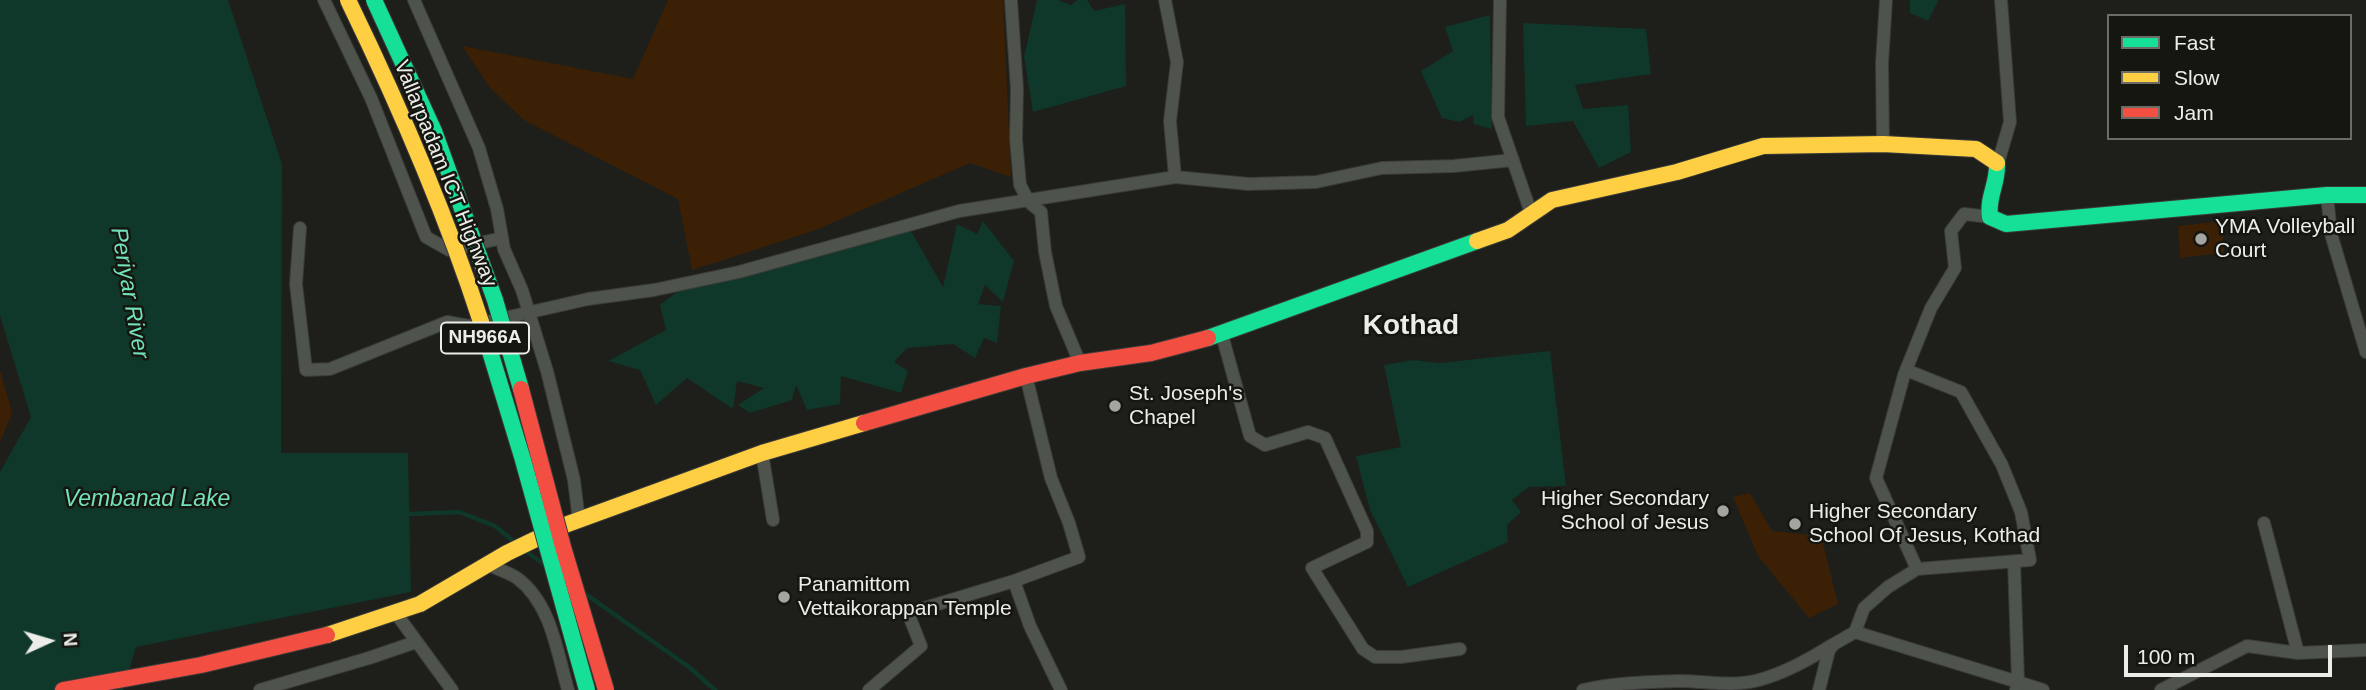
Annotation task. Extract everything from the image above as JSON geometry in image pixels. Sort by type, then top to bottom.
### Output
[{"type":"main road","name":"Vallarpadam ICT Highway","points":[[348,0],[414,141],[451,233],[493,362],[587,690]]},
{"type":"main road","name":"Vallarpadam ICT Highway","points":[[374,0],[434,131],[495,300],[563,547],[606,690]]},
{"type":"main road","points":[[64,690],[201,664],[331,634],[420,604],[507,553],[572,523],[762,453],[1026,376],[1080,363],[1152,353],[1222,335],[1508,230],[1552,200],[1677,172],[1763,146],[1883,144],[1976,149],[1998,163],[1997,184],[1988,204],[1990,217],[2007,224],[2327,195],[2366,195]]},
{"type":"street","points":[[324,0],[371,98],[426,237],[449,250],[502,238]]},
{"type":"street","points":[[414,0],[479,148],[497,209],[504,249],[529,312],[547,371],[566,445],[572,523]]},
{"type":"street","points":[[1011,0],[1020,186],[1029,202],[1041,212],[1045,252],[1056,306],[1080,363]]},
{"type":"street","points":[[1165,0],[1177,62],[1170,121],[1175,177]]},
{"type":"street","points":[[1500,0],[1498,117],[1531,213]]},
{"type":"street","points":[[1883,144],[1882,63],[1886,0]]},
{"type":"street","points":[[1998,163],[2010,122],[2001,0]]},
{"type":"street","points":[[300,228],[296,284],[306,370],[330,369],[447,322],[469,326],[588,299],[654,290],[740,272],[959,211],[1175,177],[1250,184],[1316,182],[1382,168],[1454,166],[1513,160]]},
{"type":"street","points":[[2327,195],[2331,234],[2366,352]]},
{"type":"street","points":[[1917,569],[1876,478],[1906,370],[1931,308],[1955,268],[1951,231],[1964,214],[1990,217]]},
{"type":"street","points":[[1222,335],[1250,436],[1265,445],[1308,432],[1325,438],[1340,468],[1367,531],[1367,542],[1312,568],[1363,649],[1375,657],[1401,657],[1460,649]]},
{"type":"street","points":[[1583,690],[1631,683],[1680,681],[1734,684],[1760,680],[1810,658],[1855,632],[1864,608],[1888,587],[1917,569],[2029,560],[2021,512],[2002,465],[1961,392],[1906,370]]},
{"type":"street","points":[[869,690],[921,646],[908,613],[1014,581],[1079,556],[1051,478],[1026,376]]},
{"type":"street","points":[[762,453],[773,520]]},
{"type":"street","points":[[2264,523],[2298,653]]},
{"type":"street","points":[[2014,561],[2017,686]]},
{"type":"street","points":[[487,564],[516,578],[539,601],[568,690]]},
{"type":"street","points":[[1014,581],[1030,626],[1061,690]]},
{"type":"street","points":[[395,612],[452,690]]},
{"type":"street","points":[[1855,632],[2017,686],[2043,690]]},
{"type":"street","points":[[260,690],[415,642]]},
{"type":"street","points":[[1819,690],[1829,650],[1834,644]]},
{"type":"street","points":[[2161,690],[2247,646],[2298,653],[2366,650]]},
{"type":"shaded area","points":[[668,0],[1003,0],[1011,177],[970,163],[813,231],[692,270],[678,199],[524,120],[490,88],[462,46],[633,79]]},
{"type":"shaded area","name":"YMA Volleyball Court","points":[[2223,221],[2224,253],[2180,258],[2178,226]]},
{"type":"shaded area","points":[[0,370],[12,413],[0,442]]},
{"type":"shaded area","points":[[1750,493],[1772,531],[1821,536],[1838,604],[1809,618],[1758,556],[1733,497]]},
{"type":"water","name":"Vembanad Lake","points":[[0,0],[228,0],[282,164],[281,453],[408,453],[411,592],[136,647],[123,690],[0,690],[0,472],[31,417],[0,316]]},
{"type":"water","points":[[1037,0],[1058,0],[1071,5],[1077,0],[1087,0],[1094,11],[1125,4],[1126,86],[1033,112],[1024,57]]},
{"type":"water","points":[[1910,0],[1938,1],[1928,21],[1910,13]]},
{"type":"water","points":[[1490,15],[1492,129],[1474,124],[1473,115],[1459,122],[1442,118],[1421,71],[1453,51],[1445,27]]},
{"type":"water","points":[[1523,23],[1646,29],[1651,74],[1575,85],[1583,109],[1628,105],[1631,152],[1599,168],[1573,121],[1526,126]]},
{"type":"water","points":[[983,221],[1014,261],[1003,302],[985,285],[978,304],[1001,306],[997,343],[984,338],[975,358],[953,344],[907,348],[894,362],[908,371],[901,393],[841,376],[840,404],[807,410],[796,385],[792,400],[750,413],[738,405],[764,388],[737,381],[733,409],[687,378],[656,405],[640,370],[608,361],[666,330],[660,305],[682,288],[911,231],[943,287],[957,224],[977,234]]},
{"type":"water","points":[[1550,351],[1566,486],[1529,487],[1512,500],[1521,512],[1507,525],[1508,542],[1408,587],[1370,510],[1356,456],[1401,447],[1384,365],[1413,360],[1439,363]]},
{"type":"waterway","points":[[410,514],[459,512],[495,526],[517,544]]},
{"type":"waterway","points":[[524,550],[542,563]]},
{"type":"waterway","points":[[587,595],[689,667],[715,690]]},
{"type":"traffic: fast","points":[[374,0],[434,131],[495,300],[521,389]]},
{"type":"traffic: fast","points":[[1997,163],[1990,217],[2006,224],[2327,195],[2366,195]]},
{"type":"traffic: fast","points":[[1208,338],[1477,241]]},
{"type":"traffic: fast","points":[[481,322],[523,460],[587,690]]},
{"type":"traffic: slow","points":[[348,0],[420,159],[481,322]]},
{"type":"traffic: slow","points":[[1477,241],[1508,230],[1552,200],[1677,172],[1763,146],[1883,144],[1976,149],[1997,163]]},
{"type":"traffic: slow","points":[[327,635],[420,604],[507,553],[565,525],[762,453],[864,423]]},
{"type":"traffic: jam","points":[[864,423],[1026,376],[1080,363],[1151,353],[1208,338]]},
{"type":"traffic: jam","points":[[521,389],[563,547],[606,690]]},
{"type":"traffic: jam","points":[[63,690],[201,665],[327,635]]},
{"type":"place","name":"YMA Volleyball Court","points":[[2201,239]]},
{"type":"place","name":"St. Joseph's Chapel","points":[[1115,406]]},
{"type":"place","name":"Higher Secondary School of Jesus","points":[[1723,511]]},
{"type":"place","name":"Higher Secondary School Of Jesus, Kothad","points":[[1795,524]]},
{"type":"place","name":"Panamittom Vettaikorappan Temple","points":[[784,597]]},
{"type":"district","name":"Kothad","points":[[1411,326]]},
{"type":"water label","name":"Periyar River","points":[[129,293]]}]
